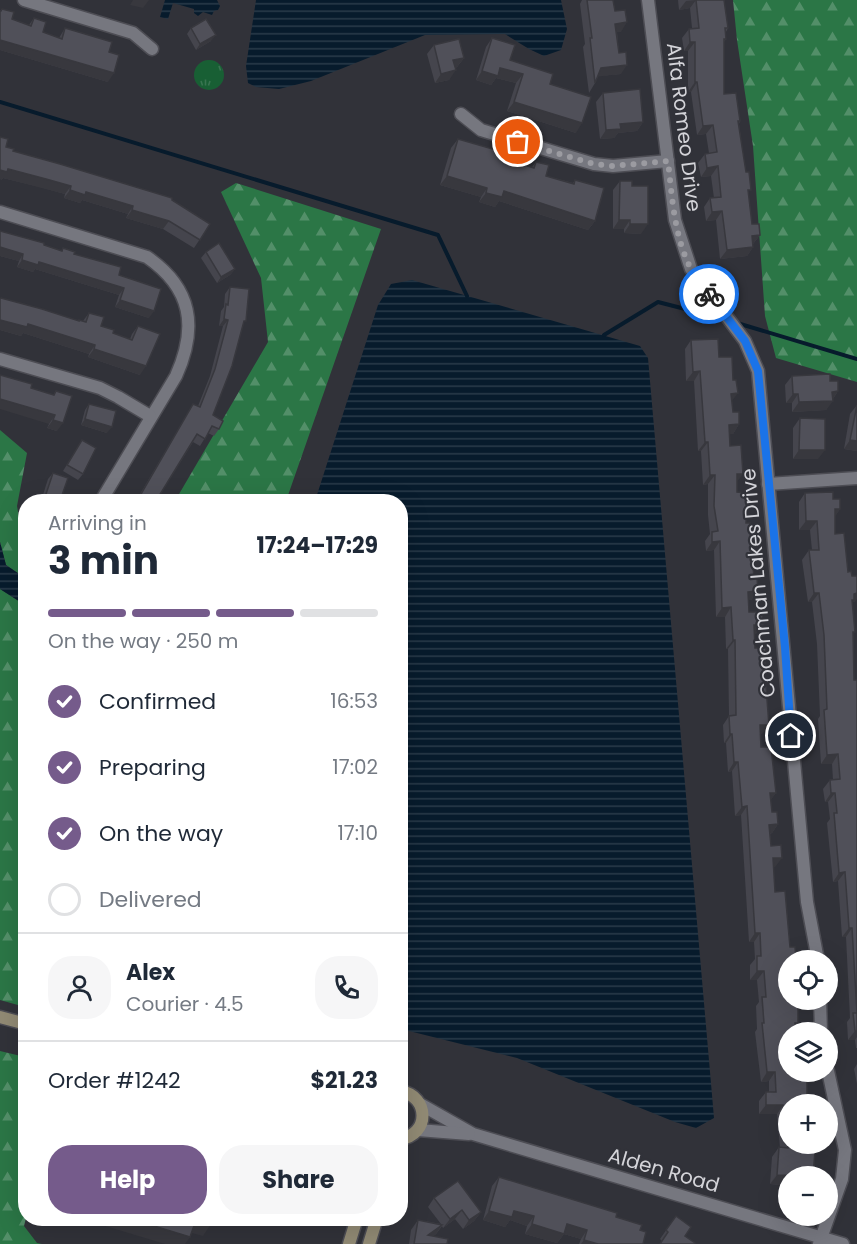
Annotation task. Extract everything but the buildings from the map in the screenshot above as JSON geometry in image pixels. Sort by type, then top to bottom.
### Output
[{"type":"street","points":[[24,0],[133,33],[152,49]]},
{"type":"street","name":"Alfa Romeo Drive","points":[[648,0],[675,220],[686,258]]},
{"type":"street","points":[[461,114],[481,130],[594,164],[613,166],[668,161]]},
{"type":"street","points":[[0,212],[147,257],[161,267],[183,297],[190,333],[185,357],[176,376],[105,494]]},
{"type":"street","name":"Coachman Lakes Drive","points":[[686,258],[691,269],[745,341],[756,364],[761,387],[807,902],[816,950]]},
{"type":"street","points":[[0,359],[100,388],[150,416]]},
{"type":"street","points":[[768,484],[857,477]]},
{"type":"street","points":[[0,1017],[18,1022]]},
{"type":"street","points":[[820,1240],[851,1150],[831,1082]]},
{"type":"street","points":[[408,1094],[415,1097],[423,1113],[418,1130],[408,1138]]},
{"type":"street","name":"Alden Road","points":[[420,1104],[473,1134],[820,1240],[843,1244]]},
{"type":"street","name":"Alden Road","points":[[418,1130],[473,1134]]},
{"type":"street","points":[[349,1244],[355,1226]]},
{"type":"street","points":[[369,1244],[375,1226]]},
{"type":"green space","points":[[733,0],[857,0],[857,382],[776,358],[765,316],[753,146]]},
{"type":"green space","points":[[209,60],[220,64],[224,75],[220,86],[209,90],[198,86],[194,75],[198,64]]},
{"type":"green space","points":[[236,183],[381,229],[288,494],[179,494],[268,342],[261,278],[221,192]]},
{"type":"green space","points":[[0,430],[27,453],[17,506],[18,573],[6,565],[0,542]]},
{"type":"green space","points":[[0,589],[18,601],[18,1005],[0,1000]]},
{"type":"green space","points":[[0,1051],[18,1055],[18,1226],[24,1226],[37,1243],[42,1244],[0,1244]]},
{"type":"water","points":[[165,0],[217,0],[220,6],[212,15],[203,12],[198,16],[194,13],[194,9],[173,3],[168,19],[160,17]]},
{"type":"water","points":[[256,0],[561,0],[567,29],[561,50],[544,56],[505,34],[425,35],[311,81],[279,89],[256,87],[248,83],[246,66]]},
{"type":"water","points":[[412,280],[640,346],[648,358],[714,1118],[696,1128],[675,1122],[517,1058],[408,1031],[408,494],[317,494],[378,305],[391,284]]},
{"type":"water","points":[[0,542],[6,565],[18,573],[18,601],[0,589]]},
{"type":"waterway","points":[[0,102],[438,235],[467,296]]},
{"type":"waterway","points":[[604,335],[658,302],[724,319]]},
{"type":"waterway","points":[[737,323],[857,359]]},
{"type":"way so far","points":[[518,142],[594,164],[613,166],[668,161],[675,220],[686,258],[709,294]]},
{"type":"route","points":[[709,294],[745,341],[758,371],[761,387],[791,736]]}]
